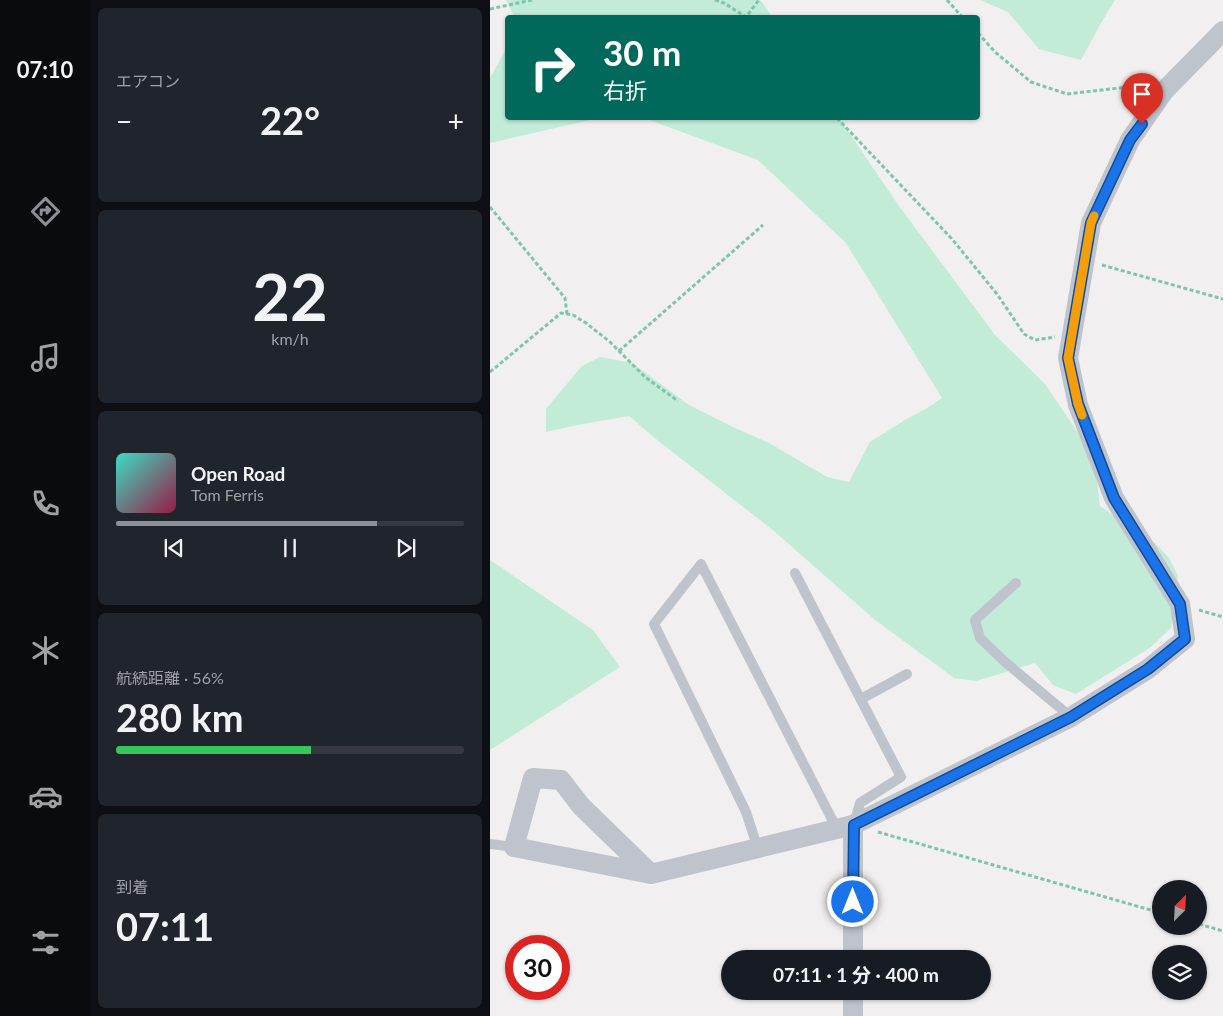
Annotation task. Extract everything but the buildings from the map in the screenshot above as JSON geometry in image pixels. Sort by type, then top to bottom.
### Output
[{"type":"street","points":[[651,874],[581,806],[561,780],[533,778],[514,847],[651,874],[845,827],[1071,717],[1148,669],[1185,639],[1180,604],[1114,498],[1078,404],[1068,358],[1091,223],[1130,140],[1164,92],[1223,31]]},
{"type":"street","points":[[845,827],[852,950]]},
{"type":"street","points":[[853,1000],[853,1016]]},
{"type":"lane","points":[[758,848],[746,812],[654,624],[701,564],[845,827],[860,803],[901,777],[795,573]]},
{"type":"lane","points":[[1016,583],[974,620],[980,638],[1005,662],[1071,717]]},
{"type":"lane","points":[[861,699],[907,674]]},
{"type":"lane","points":[[490,844],[514,847]]},
{"type":"path","points":[[490,10],[532,0]]},
{"type":"path","points":[[715,0],[724,3],[743,15]]},
{"type":"path","points":[[748,15],[759,0]]},
{"type":"path","points":[[947,0],[961,15]]},
{"type":"path","points":[[980,35],[995,52],[1031,82],[1068,94],[1174,81]]},
{"type":"path","points":[[839,120],[952,239],[997,294],[1024,334],[1035,340],[1072,336]]},
{"type":"path","points":[[490,207],[565,298],[567,314]]},
{"type":"path","points":[[619,351],[762,225]]},
{"type":"path","points":[[1085,260],[1223,300]]},
{"type":"path","points":[[490,372],[562,313],[573,315],[586,323],[610,342],[645,377],[678,401]]},
{"type":"path","points":[[845,827],[1152,911]]},
{"type":"path","points":[[1208,927],[1223,931]]},
{"type":"green space","points":[[506,0],[759,0],[771,15],[513,15]]},
{"type":"green space","points":[[980,0],[1115,0],[1081,60],[1039,49],[1008,12]]},
{"type":"green space","points":[[505,51],[505,120],[590,120],[490,143],[490,78]]},
{"type":"green space","points":[[649,120],[840,120],[899,206],[995,335],[1045,384],[1087,446],[1096,475],[1100,506],[1155,543],[1169,558],[1178,576],[1171,628],[1151,647],[1076,694],[1053,685],[1035,663],[976,681],[954,678],[874,619],[774,531],[629,416],[546,432],[546,409],[582,366],[600,357],[632,363],[689,405],[769,443],[827,477],[849,482],[870,442],[942,398],[846,243],[758,160]]},
{"type":"green space","points":[[490,560],[593,630],[620,667],[490,750]]},
{"type":"slow traffic","points":[[1082,415],[1068,358],[1091,223],[1094,216]]},
{"type":"route","points":[[853,902],[854,825],[1071,717],[1148,669],[1185,639],[1180,604],[1114,498],[1078,404],[1068,358],[1091,223],[1130,140],[1142,124]]}]
